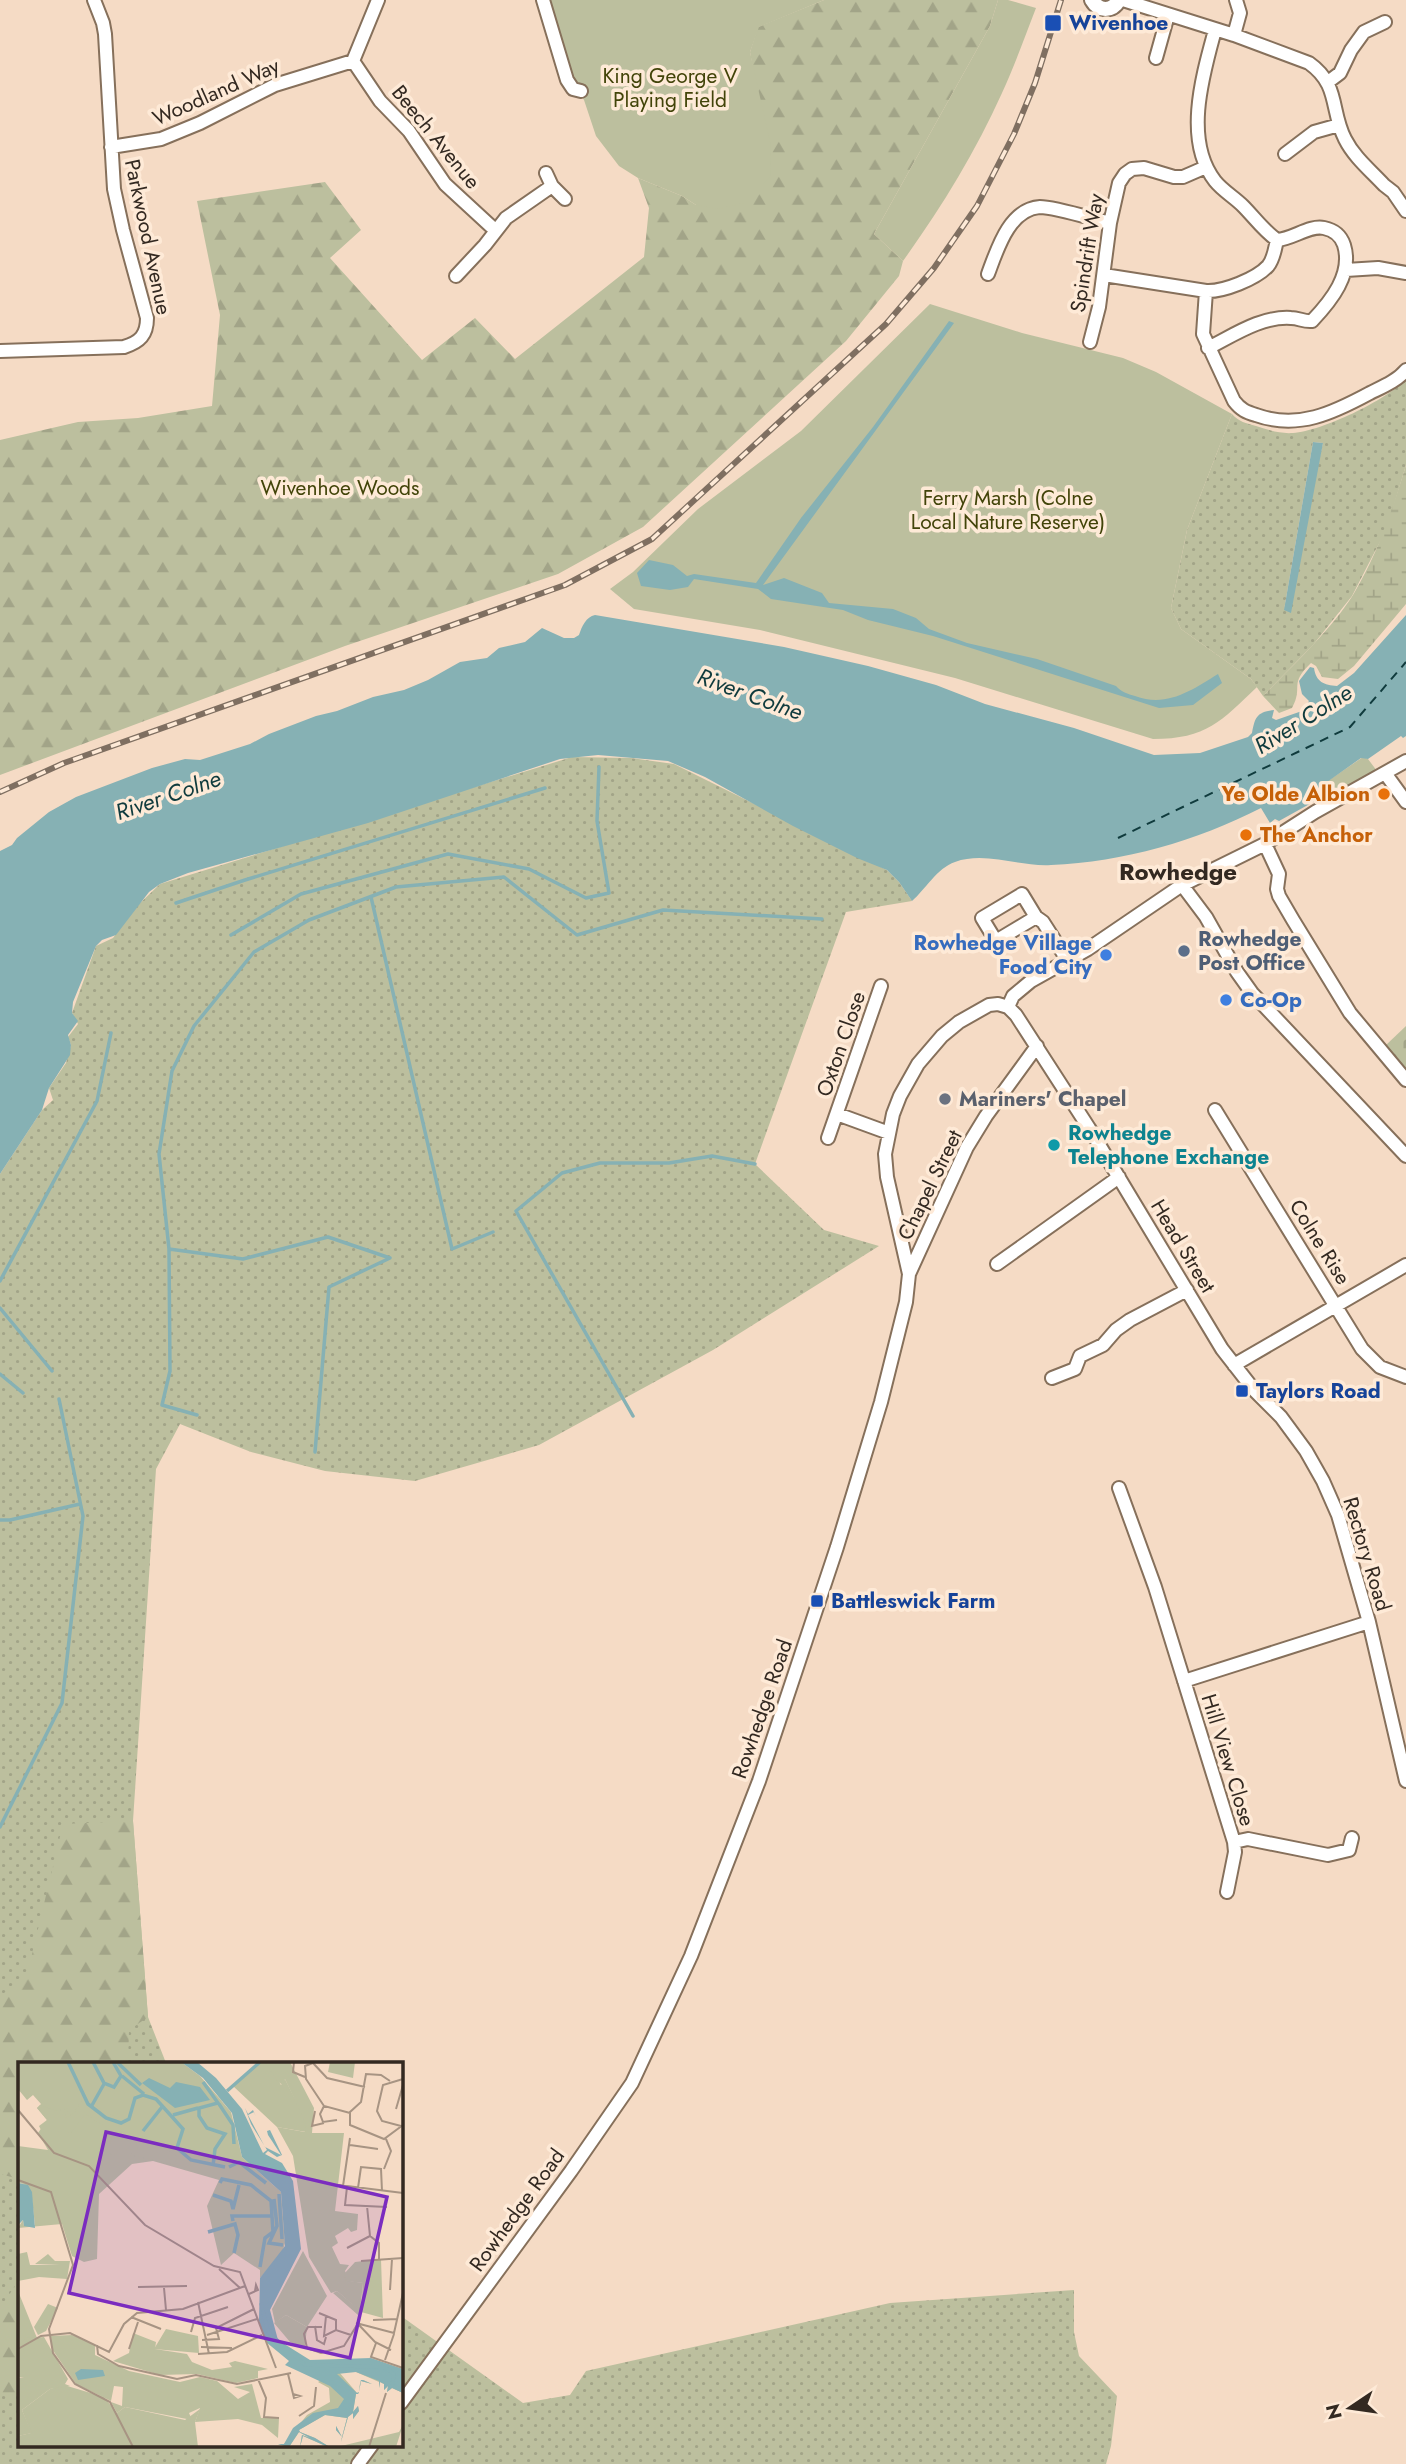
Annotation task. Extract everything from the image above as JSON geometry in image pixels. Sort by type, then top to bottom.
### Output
[{"type":"main road","points":[[1092,0],[1098,7],[1107,9],[1121,0]]},
{"type":"street","name":"Parkwood Avenue","points":[[0,351],[124,347],[136,343],[147,328],[147,318],[122,230],[114,189],[103,23],[93,0]]},
{"type":"street","points":[[353,61],[378,0]]},
{"type":"street","points":[[543,0],[567,80],[573,89],[581,91]]},
{"type":"street","points":[[1121,0],[1234,35],[1309,63],[1323,74],[1328,82],[1335,98],[1339,125],[1351,149],[1393,192],[1406,211]]},
{"type":"street","points":[[1234,35],[1241,13],[1236,0]]},
{"type":"street","points":[[1156,58],[1168,15]]},
{"type":"street","points":[[1328,82],[1340,73],[1351,50],[1364,32],[1385,22]]},
{"type":"street","points":[[1208,348],[1256,323],[1292,317],[1305,322],[1312,321],[1324,308],[1348,263],[1342,239],[1322,228],[1277,240],[1223,189],[1206,167],[1201,150],[1198,110],[1202,75],[1215,30]]},
{"type":"street","name":"Woodland Way","points":[[111,146],[136,145],[160,139],[201,123],[275,85],[353,61]]},
{"type":"street","name":"Beech Avenue","points":[[353,61],[380,101],[409,131],[445,184],[496,231]]},
{"type":"street","points":[[1285,155],[1314,132],[1339,125]]},
{"type":"street","name":"Spindrift Way","points":[[1090,342],[1096,324],[1110,223],[1119,183],[1132,169],[1144,168],[1156,173],[1183,177],[1206,167]]},
{"type":"street","points":[[546,173],[552,186],[565,199]]},
{"type":"street","points":[[456,276],[506,218],[552,186]]},
{"type":"street","points":[[988,274],[1007,230],[1018,216],[1028,210],[1040,207],[1110,223]]},
{"type":"street","points":[[1104,275],[1206,291],[1225,289],[1268,266],[1277,240]]},
{"type":"street","points":[[1346,270],[1378,268],[1406,273]]},
{"type":"street","points":[[1206,291],[1202,328],[1208,348],[1241,410],[1284,422],[1334,412],[1394,380],[1406,370]]},
{"type":"street","points":[[1008,1007],[1018,990],[1068,961],[1182,885],[1265,844],[1315,812],[1406,761]]},
{"type":"street","points":[[1385,773],[1406,802]]},
{"type":"street","points":[[1265,844],[1279,874],[1279,896],[1293,920],[1350,1013],[1406,1080]]},
{"type":"street","points":[[1182,885],[1206,917],[1252,993],[1406,1156]]},
{"type":"street","points":[[1036,917],[1043,922],[1068,961]]},
{"type":"street","name":"Oxton Close","points":[[828,1138],[881,986]]},
{"type":"street","name":"Rowhedge Road","points":[[402,2402],[632,2083],[691,1956],[759,1781],[837,1547],[881,1402],[906,1302],[909,1274],[887,1177],[885,1154],[897,1105],[908,1079],[942,1036],[976,1010],[999,1004],[1008,1007]]},
{"type":"street","name":"Head Street","points":[[1008,1007],[1037,1046],[1234,1365]]},
{"type":"street","name":"Chapel Street","points":[[909,1274],[967,1147],[1037,1046]]},
{"type":"street","name":"Colne Rise","points":[[1215,1110],[1362,1349],[1388,1371],[1406,1377]]},
{"type":"street","name":"Oxton Close","points":[[837,1114],[889,1133]]},
{"type":"street","points":[[997,1264],[1119,1177]]},
{"type":"street","points":[[1234,1365],[1406,1265]]},
{"type":"street","points":[[1052,1378],[1075,1369],[1080,1356],[1103,1345],[1116,1330],[1130,1320],[1187,1290]]},
{"type":"street","name":"Rectory Road","points":[[1234,1365],[1281,1417],[1306,1451],[1338,1515],[1368,1622],[1406,1781]]},
{"type":"street","name":"Hill View Close","points":[[1119,1488],[1155,1587],[1234,1842],[1235,1852],[1227,1892]]},
{"type":"street","name":"Hill View Close","points":[[1184,1681],[1368,1622]]},
{"type":"street","points":[[1234,1842],[1248,1839],[1328,1856],[1352,1848]]},
{"type":"street","points":[[358,2464],[371,2446]]},
{"type":"green space","name":"King George V Playing Field","points":[[549,0],[824,0],[759,27],[750,52],[770,142],[771,176],[744,203],[718,209],[696,205],[682,196],[638,178],[619,166],[596,136],[584,100],[571,80]]},
{"type":"green space","name":"Wivenhoe Woods","points":[[824,0],[998,0],[990,26],[874,234],[903,261],[899,276],[846,341],[643,527],[558,574],[345,646],[0,775],[0,440],[78,422],[138,418],[212,406],[220,315],[197,201],[325,182],[361,230],[330,258],[422,360],[475,318],[515,359],[644,257],[649,208],[638,178],[682,196],[696,205],[756,86],[750,52],[758,27]]},
{"type":"green space","points":[[998,0],[1036,8],[1007,82],[969,159],[903,261],[874,234],[990,26]]},
{"type":"green space","name":"Ferry Marsh (Colne Local Nature Reserve)","points":[[930,304],[1022,333],[1123,358],[1156,372],[1232,414],[1187,530],[1171,608],[1181,629],[1251,679],[1257,687],[1212,726],[1187,736],[1153,739],[955,678],[760,630],[634,609],[610,589],[633,572],[698,509],[801,431]]},
{"type":"green space","points":[[1406,379],[1406,465],[1387,528],[1352,596],[1313,645],[1263,696],[1251,679],[1181,629],[1171,608],[1187,530],[1232,414],[1249,424],[1293,433],[1336,421],[1370,405]],"holes":[[[1313,442],[1323,443],[1284,610]]]},
{"type":"green space","points":[[1406,465],[1406,604],[1354,666],[1338,679],[1322,677],[1311,663],[1300,676],[1292,708],[1279,713],[1263,696],[1323,634],[1353,595],[1384,532]]},
{"type":"green space","points":[[572,757],[631,758],[674,764],[887,870],[912,901],[846,912],[755,1164],[824,1230],[879,1246],[713,1350],[539,1445],[415,1481],[325,1471],[251,1452],[180,1424],[156,1469],[133,1821],[148,2017],[166,2062],[18,2062],[18,2446],[402,2446],[402,2317],[523,2403],[570,2395],[586,2371],[890,2303],[1074,2290],[1074,2332],[1079,2356],[1117,2396],[1106,2464],[0,2464],[0,1174],[42,1110],[53,1100],[49,1088],[66,1063],[71,1045],[68,1037],[78,1024],[72,1013],[96,946],[113,938],[136,907],[160,884]]},
{"type":"green space","points":[[1363,757],[1368,759],[1377,771],[1324,796],[1319,787]]},
{"type":"green space","points":[[1406,1026],[1406,1077],[1387,1054],[1386,1045]]},
{"type":"green space","points":[[133,1821],[148,2017],[129,2030],[128,2062],[18,2062],[18,2179],[0,2174],[0,1996],[28,1971],[63,1824]]},
{"type":"green space","points":[[18,2280],[18,2395],[0,2396],[0,2311]]},
{"type":"water","points":[[949,321],[954,323],[763,585],[784,578],[822,593],[829,603],[893,609],[916,618],[929,629],[967,643],[1037,659],[1147,699],[1179,696],[1218,674],[1222,683],[1193,705],[1159,708],[933,636],[868,620],[843,610],[771,599],[758,589],[694,579],[688,587],[670,590],[641,586],[637,573],[649,560],[673,565],[687,576],[694,574],[756,583],[801,518],[873,427]]},
{"type":"water","points":[[1313,442],[1323,443],[1291,613],[1284,610]]},
{"type":"water","name":"River Colne","points":[[595,615],[784,647],[868,666],[1154,755],[1200,753],[1248,737],[1256,719],[1264,712],[1274,710],[1272,718],[1276,720],[1302,711],[1309,701],[1302,694],[1299,681],[1310,667],[1314,668],[1321,682],[1337,686],[1354,673],[1406,615],[1406,736],[1401,736],[1368,759],[1361,758],[1320,787],[1324,796],[1279,821],[1275,819],[1270,823],[1261,808],[1211,830],[1159,848],[1078,863],[1039,865],[966,859],[943,869],[912,901],[887,870],[793,826],[705,777],[668,761],[598,755],[560,759],[368,823],[188,873],[160,884],[149,892],[116,935],[102,940],[96,946],[73,1002],[72,1013],[78,1021],[68,1035],[70,1055],[49,1088],[42,1110],[0,1174],[0,851],[12,845],[49,812],[76,797],[152,768],[185,759],[200,760],[250,744],[316,716],[404,690],[460,662],[487,658],[499,648],[525,642],[542,628],[564,638],[574,638],[579,635],[587,620]]},
{"type":"waterway","points":[[231,935],[301,894],[448,854],[529,869],[586,898],[609,893],[597,821],[599,767]]},
{"type":"waterway","points":[[176,903],[545,788]]},
{"type":"waterway","points":[[197,1415],[162,1405],[170,1371],[169,1249],[159,1154],[172,1071],[194,1026],[254,952],[309,920],[396,887],[504,877],[577,935],[663,910],[822,919]]},
{"type":"waterway","points":[[371,897],[452,1249],[493,1232]]},
{"type":"waterway","points":[[0,1281],[97,1101],[111,1033]]},
{"type":"waterway","points":[[633,1416],[516,1211],[562,1173],[600,1163],[669,1163],[712,1156],[755,1164]]},
{"type":"waterway","points":[[169,1249],[243,1259],[328,1237],[390,1258],[329,1287],[315,1452]]},
{"type":"waterway","points":[[0,1308],[52,1371]]},
{"type":"waterway","points":[[0,1374],[23,1393]]},
{"type":"waterway","points":[[0,1827],[62,1703],[83,1516],[59,1399]]},
{"type":"waterway","points":[[0,1520],[80,1504]]},
{"type":"ferry route","points":[[1118,838],[1350,727],[1406,662]]},
{"type":"railway","points":[[0,792],[64,763],[565,585],[652,539],[886,324],[934,268],[977,206],[1014,134],[1035,83],[1061,0]]},
{"type":"place","name":"Wivenhoe","points":[[1053,23]]},
{"type":"place","name":"Ye Olde Albion","points":[[1384,794]]},
{"type":"place","name":"The Anchor","points":[[1246,835]]},
{"type":"place","name":"Rowhedge Post Office","points":[[1184,951]]},
{"type":"place","name":"Rowhedge Village Food City","points":[[1106,955]]},
{"type":"place","name":"Co-Op","points":[[1226,1000]]},
{"type":"place","name":"Mariners' Chapel","points":[[945,1099]]},
{"type":"place","name":"Rowhedge Telephone Exchange","points":[[1054,1145]]},
{"type":"place","name":"Taylors Road","points":[[1242,1391]]},
{"type":"place","name":"Battleswick Farm","points":[[817,1601]]},
{"type":"district","name":"Rowhedge","points":[[1178,872]]}]
